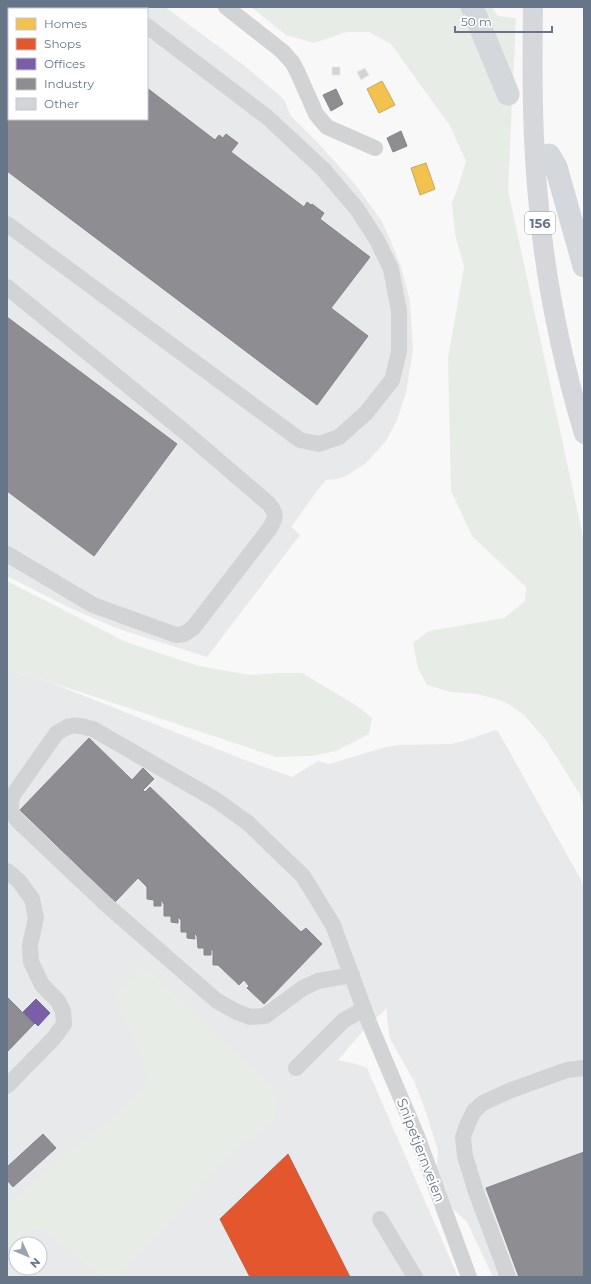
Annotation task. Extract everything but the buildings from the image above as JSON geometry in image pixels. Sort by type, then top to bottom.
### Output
[{"type":"main road","name":"156","points":[[533,7],[533,114],[539,208],[544,251],[557,329],[565,366],[584,434]]},
{"type":"street","points":[[226,7],[271,42],[287,57],[297,71],[316,114],[327,127],[375,148]]},
{"type":"street","points":[[7,224],[300,440],[319,444],[339,437],[366,413],[392,380],[399,352],[399,311],[391,269],[378,240],[357,209],[323,169],[267,117],[148,27]]},
{"type":"street","points":[[7,287],[185,432],[269,504],[274,512],[275,518],[270,528],[193,628],[184,634],[176,635],[93,605],[7,554]]},
{"type":"street","name":"Snipetjernveien","points":[[352,975],[318,982],[303,988],[265,1016],[250,1017],[237,1012],[217,1001],[108,906],[18,821],[13,814],[10,805],[13,795],[56,734],[66,727],[77,725],[93,729],[216,800],[253,829],[303,876],[333,925],[352,975],[370,1025],[417,1136],[469,1277]]},
{"type":"street","points":[[7,871],[19,881],[32,899],[36,918],[30,945],[31,962],[42,985],[58,1001],[63,1012],[64,1024],[53,1039],[7,1086]]},
{"type":"street","points":[[296,1068],[344,1020],[364,1009]]},
{"type":"street","points":[[508,1277],[476,1192],[465,1156],[463,1137],[468,1123],[474,1110],[482,1103],[509,1091],[567,1070],[584,1068]]},
{"type":"street","points":[[380,1220],[415,1277]]},
{"type":"shaded area","points":[[165,7],[245,66],[284,100],[291,116],[319,144],[354,183],[381,220],[401,267],[410,301],[413,349],[406,393],[397,420],[386,441],[366,463],[346,476],[326,480],[317,491],[291,527],[300,535],[207,657],[116,628],[68,607],[7,576],[7,32],[8,31],[8,120],[148,120],[148,8],[26,8]]},
{"type":"shaded area","points":[[251,7],[492,7],[498,16],[516,18],[508,190],[584,541],[584,806],[579,793],[545,739],[523,714],[505,702],[478,694],[451,692],[427,685],[418,668],[413,643],[429,631],[504,618],[525,601],[526,587],[472,536],[451,491],[448,358],[464,267],[455,234],[452,203],[466,161],[450,126],[391,44],[369,32],[347,32],[314,43],[286,35]]},
{"type":"shaded area","points":[[7,581],[126,642],[199,666],[250,675],[302,673],[357,706],[372,718],[369,734],[336,751],[312,756],[276,757],[47,681],[7,670]]},
{"type":"shaded area","points":[[7,670],[47,681],[242,759],[292,777],[318,761],[329,764],[386,747],[400,745],[451,744],[495,730],[498,731],[581,880],[584,888],[584,1277],[493,1277],[467,1222],[452,1208],[437,1167],[438,1151],[426,1112],[414,1081],[390,1039],[387,1008],[364,1030],[338,1060],[367,1068],[458,1277],[7,1277]]},
{"type":"shaded area","points":[[143,965],[273,1090],[277,1107],[274,1121],[234,1150],[117,1277],[109,1277],[96,1272],[59,1241],[41,1231],[33,1230],[23,1236],[8,1236],[7,1247],[7,1200],[14,1198],[29,1189],[68,1152],[118,1115],[144,1089],[147,1076],[138,1044],[120,1009],[117,1000],[118,993]]},
{"type":"waterway","points":[[472,7],[508,94]]},
{"type":"waterway","points":[[549,155],[556,167],[584,266]]}]
